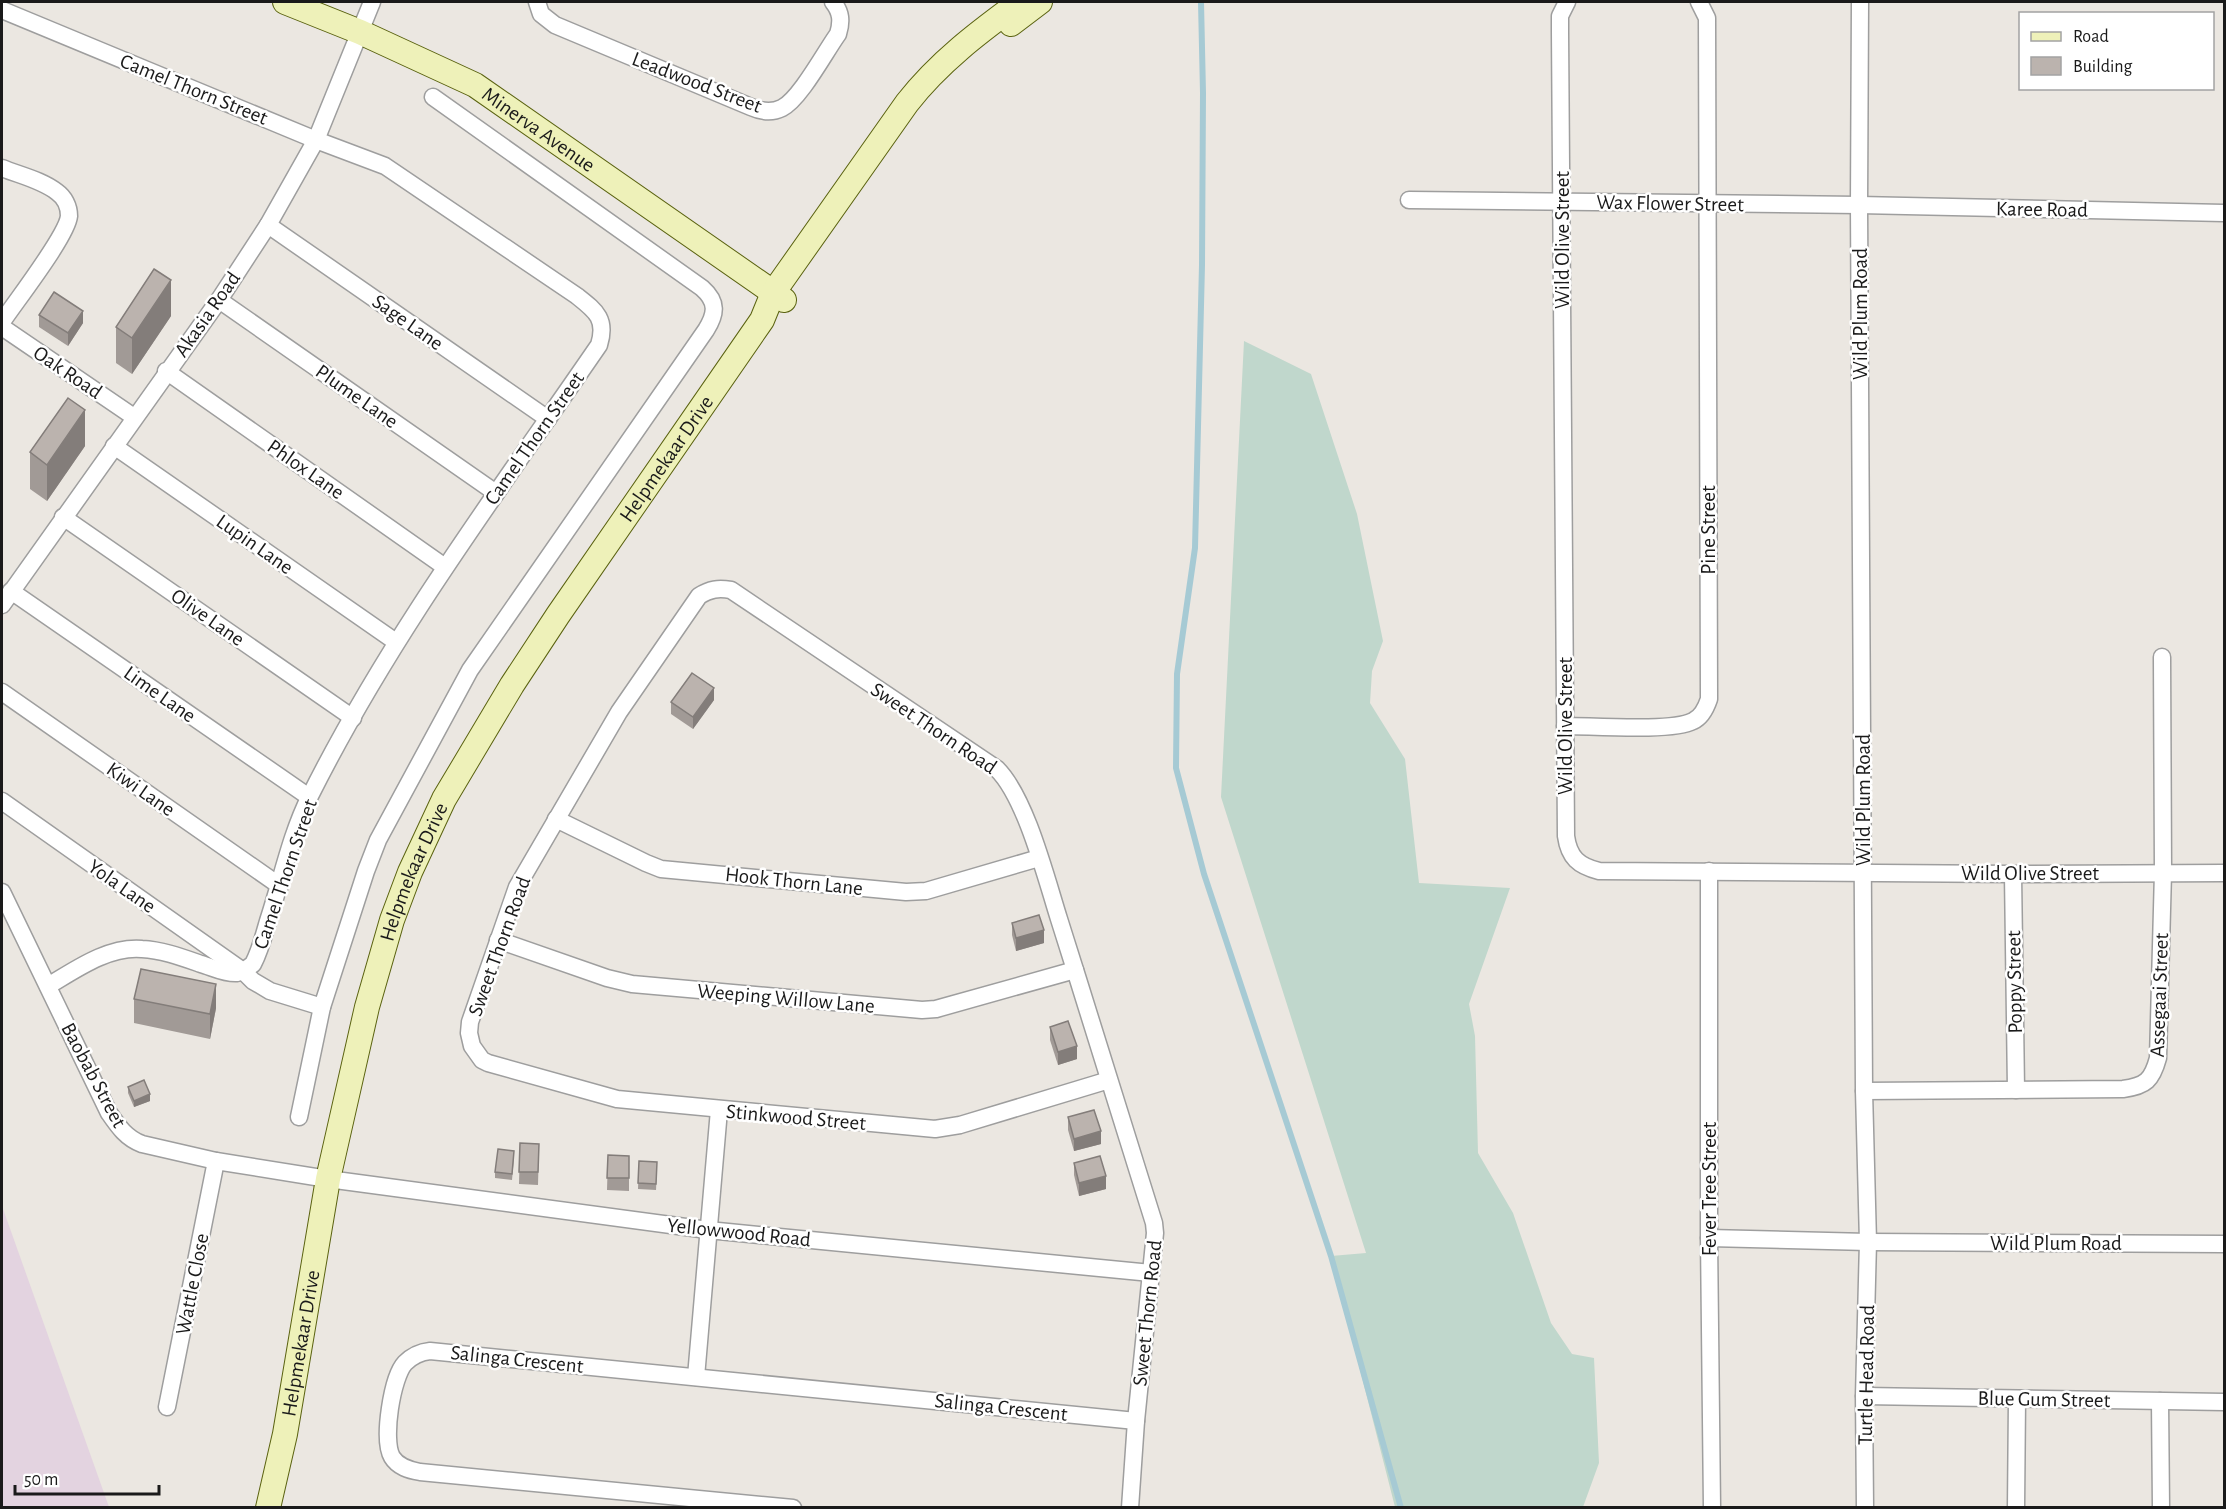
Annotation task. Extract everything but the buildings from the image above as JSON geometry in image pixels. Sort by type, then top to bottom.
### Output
[{"type":"street","name":"Minerva Avenue","points":[[285,2],[360,32],[475,85],[778,296]]},
{"type":"street","name":"Akasia Road","points":[[6,598],[166,371],[219,300],[268,225],[316,140],[372,2]]},
{"type":"street","name":"Leadwood Street","points":[[537,2],[542,14],[555,25],[764,111],[782,108],[794,99],[838,34],[841,16],[834,2]]},
{"type":"street","name":"Helpmekaar Drive","points":[[268,1508],[285,1434],[328,1179],[367,1007],[392,920],[410,872],[444,799],[512,685],[558,615],[926,80],[953,53],[1020,2]]},
{"type":"street","name":"Helpmekaar Drive","points":[[778,296],[939,84],[1040,2]]},
{"type":"street","name":"Wild Olive Street","points":[[1567,2],[1560,16],[1566,836],[1573,858],[1587,868],[1599,871],[2224,873]]},
{"type":"street","points":[[1699,2],[1707,18],[1707,203]]},
{"type":"street","name":"Wild Plum Road","points":[[1860,2],[1864,1090],[1868,1242],[2224,1244]]},
{"type":"street","name":"Camel Thorn Street","points":[[2,10],[394,171],[577,296],[598,314],[603,327],[599,345],[445,567],[396,642],[309,797],[290,847],[280,886],[253,964],[236,973],[222,971],[174,955],[134,949],[124,950],[99,958],[48,986]]},
{"type":"street","points":[[299,1117],[322,1007],[378,840],[470,670],[706,330],[714,313],[712,298],[702,288],[433,97]]},
{"type":"street","points":[[2,168],[49,186],[58,192],[69,209],[66,226],[56,243],[2,322]]},
{"type":"street","name":"Wax Flower Street","points":[[1409,200],[1859,205]]},
{"type":"street","name":"Pine Street","points":[[1565,726],[1685,725],[1701,715],[1709,699],[1707,203]]},
{"type":"street","name":"Karee Road","points":[[1859,205],[2224,213]]},
{"type":"street","name":"Sage Lane","points":[[268,225],[548,419]]},
{"type":"street","name":"Plume Lane","points":[[219,300],[496,493]]},
{"type":"street","name":"Oak Road","points":[[2,327],[134,417]]},
{"type":"street","name":"Phlox Lane","points":[[166,371],[445,567]]},
{"type":"street","name":"Lupin Lane","points":[[114,446],[396,642]]},
{"type":"street","name":"Olive Lane","points":[[63,517],[353,718]]},
{"type":"street","name":"Sweet Thorn Road","points":[[482,1060],[472,1046],[469,1033],[470,1022],[517,887],[619,712],[699,596],[714,589],[730,590],[997,769],[1014,791],[1039,858],[1154,1223],[1155,1233],[1136,1420],[1130,1508]]},
{"type":"street","name":"Lime Lane","points":[[6,598],[309,797]]},
{"type":"street","name":"Assegaai Street","points":[[1864,1090],[2123,1089],[2136,1088],[2152,1077],[2158,1058],[2163,872],[2162,657]]},
{"type":"street","name":"Kiwi Lane","points":[[2,692],[280,886]]},
{"type":"street","name":"Yola Lane","points":[[2,801],[243,971],[253,981],[270,991],[322,1007]]},
{"type":"street","name":"Hook Thorn Lane","points":[[556,819],[646,863],[661,868],[906,892],[933,889],[1039,858]]},
{"type":"street","name":"Fever Tree Street","points":[[1709,871],[1712,1508]]},
{"type":"street","name":"Poppy Street","points":[[2013,874],[2016,1090]]},
{"type":"street","name":"Baobab Street","points":[[2,892],[109,1113],[125,1134],[132,1140],[147,1146],[216,1161],[328,1179]]},
{"type":"street","name":"Weeping Willow Lane","points":[[498,940],[607,978],[632,984],[922,1010],[936,1009],[1075,970]]},
{"type":"street","name":"Stinkwood Street","points":[[482,1060],[609,1098],[719,1110],[944,1129],[1109,1080]]},
{"type":"street","points":[[696,1377],[719,1110]]},
{"type":"street","name":"Wattle Close","points":[[167,1407],[216,1161]]},
{"type":"street","name":"Yellowwood Road","points":[[328,1179],[708,1230],[1151,1273]]},
{"type":"street","points":[[1709,1238],[1868,1242]]},
{"type":"street","name":"Turtle Head Road","points":[[1866,1508],[1864,1396],[1868,1242]]},
{"type":"street","name":"Salinga Crescent","points":[[793,1508],[412,1470],[397,1464],[388,1445],[387,1434],[397,1377],[405,1363],[424,1351],[1136,1420]]},
{"type":"street","name":"Blue Gum Street","points":[[1864,1396],[2224,1402]]},
{"type":"street","points":[[2016,1508],[2017,1399]]},
{"type":"street","points":[[2160,1401],[2161,1508]]},
{"type":"shaded area","points":[[2,1206],[109,1507],[2,1507]]},
{"type":"green space","points":[[1244,341],[1311,374],[1357,514],[1383,641],[1372,671],[1370,703],[1405,759],[1419,883],[1510,888],[1469,1004],[1475,1036],[1478,1153],[1513,1213],[1551,1323],[1572,1354],[1594,1358],[1599,1463],[1583,1507],[1395,1507],[1331,1256],[1366,1253],[1221,797]]},
{"type":"waterway","points":[[1201,2],[1202,265],[1195,548],[1177,674],[1176,768],[1204,874],[1331,1256],[1401,1508]]}]
